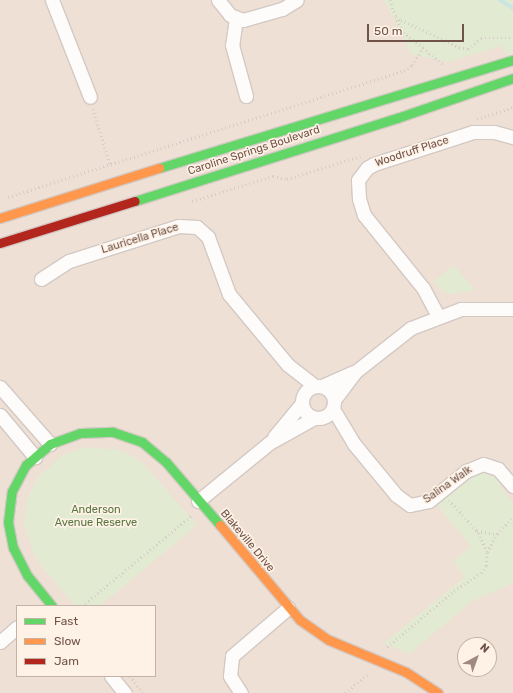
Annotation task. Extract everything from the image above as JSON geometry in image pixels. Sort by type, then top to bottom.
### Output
[{"type":"main road","name":"Caroline Springs Boulevard","points":[[0,218],[320,117],[513,60]]},
{"type":"main road","name":"Caroline Springs Boulevard","points":[[0,243],[390,121],[513,78]]},
{"type":"main road","name":"Blakeville Drive","points":[[42,450],[80,432],[97,431],[129,436],[154,452],[198,501],[288,608],[329,640],[406,672],[438,693]]},
{"type":"main road","points":[[42,450],[20,475],[5,504],[13,548],[27,575],[48,604]]},
{"type":"street","points":[[52,0],[90,97]]},
{"type":"street","points":[[218,0],[224,9],[236,18],[253,19],[297,0]]},
{"type":"street","points":[[236,18],[232,45],[246,96]]},
{"type":"street","name":"Woodruff Place","points":[[438,316],[423,288],[364,215],[358,199],[358,180],[367,168],[374,164],[473,132],[494,132],[513,137]]},
{"type":"street","name":"Lauricella Place","points":[[41,279],[69,261],[180,226],[197,227],[208,237],[229,294],[288,365],[318,386]]},
{"type":"street","points":[[198,501],[269,443],[318,418],[333,405],[355,372],[396,338],[438,316],[461,309],[513,309]]},
{"type":"street","name":"Lauricella Place","points":[[288,365],[303,399]]},
{"type":"street","points":[[269,443],[303,399],[318,386],[355,372]]},
{"type":"street","points":[[318,386],[330,391],[333,405]]},
{"type":"street","points":[[0,387],[42,450]]},
{"type":"street","points":[[303,399],[306,412],[318,418]]},
{"type":"street","name":"Salina Walk","points":[[333,405],[354,444],[403,501],[410,505],[424,504],[466,471],[483,464],[498,469],[513,486]]},
{"type":"street","points":[[0,415],[42,450]]},
{"type":"street","name":"Salina Walk","points":[[318,418],[354,444]]},
{"type":"street","points":[[241,693],[230,676],[232,656],[288,608]]},
{"type":"street","points":[[0,642],[16,628]]},
{"type":"street","points":[[112,677],[125,693]]},
{"type":"path","points":[[0,200],[404,71],[412,65],[423,48],[402,32],[390,0]]},
{"type":"path","points":[[396,17],[437,38],[468,49],[481,38],[513,38]]},
{"type":"path","points":[[90,97],[110,164]]},
{"type":"path","points":[[476,119],[513,107]]},
{"type":"path","points":[[186,202],[273,176],[287,179],[364,155]]},
{"type":"path","points":[[441,492],[476,531],[487,552]]},
{"type":"path","points":[[83,605],[191,516],[196,522]]},
{"type":"path","points":[[387,647],[454,591],[481,573],[486,566],[487,552],[497,534],[513,517]]},
{"type":"path","points":[[476,531],[497,534]]},
{"type":"path","points":[[345,693],[370,673],[363,671]]},
{"type":"path","points":[[131,677],[144,693]]},
{"type":"shaded area","points":[[0,0],[513,0],[513,693],[0,693]]},
{"type":"green space","points":[[384,0],[513,0],[513,63],[501,46],[448,62],[411,54]]},
{"type":"green space","points":[[454,265],[475,290],[450,294],[440,289],[434,281]]},
{"type":"green space","name":"Anderson Avenue Reserve","points":[[86,447],[121,450],[142,462],[197,525],[101,605],[74,605],[36,559],[24,523],[27,500],[38,477],[63,455]]},
{"type":"green space","points":[[486,470],[494,474],[502,482],[500,487],[513,502],[513,583],[471,602],[409,654],[384,643],[465,577],[453,561],[471,546],[438,506],[439,503],[474,473]]},
{"type":"waterway","points":[[500,0],[513,8]]},
{"type":"traffic: fast","points":[[159,168],[513,60]]},
{"type":"traffic: fast","points":[[135,201],[397,118],[513,78]]},
{"type":"traffic: fast","points":[[51,605],[27,575],[13,548],[8,522],[12,491],[26,465],[50,444],[80,433],[113,432],[142,442],[166,462],[220,525]]},
{"type":"traffic: slow","points":[[0,218],[159,168]]},
{"type":"traffic: slow","points":[[220,525],[300,620],[329,640],[406,672],[438,693]]},
{"type":"traffic: jam","points":[[0,243],[135,201]]}]
